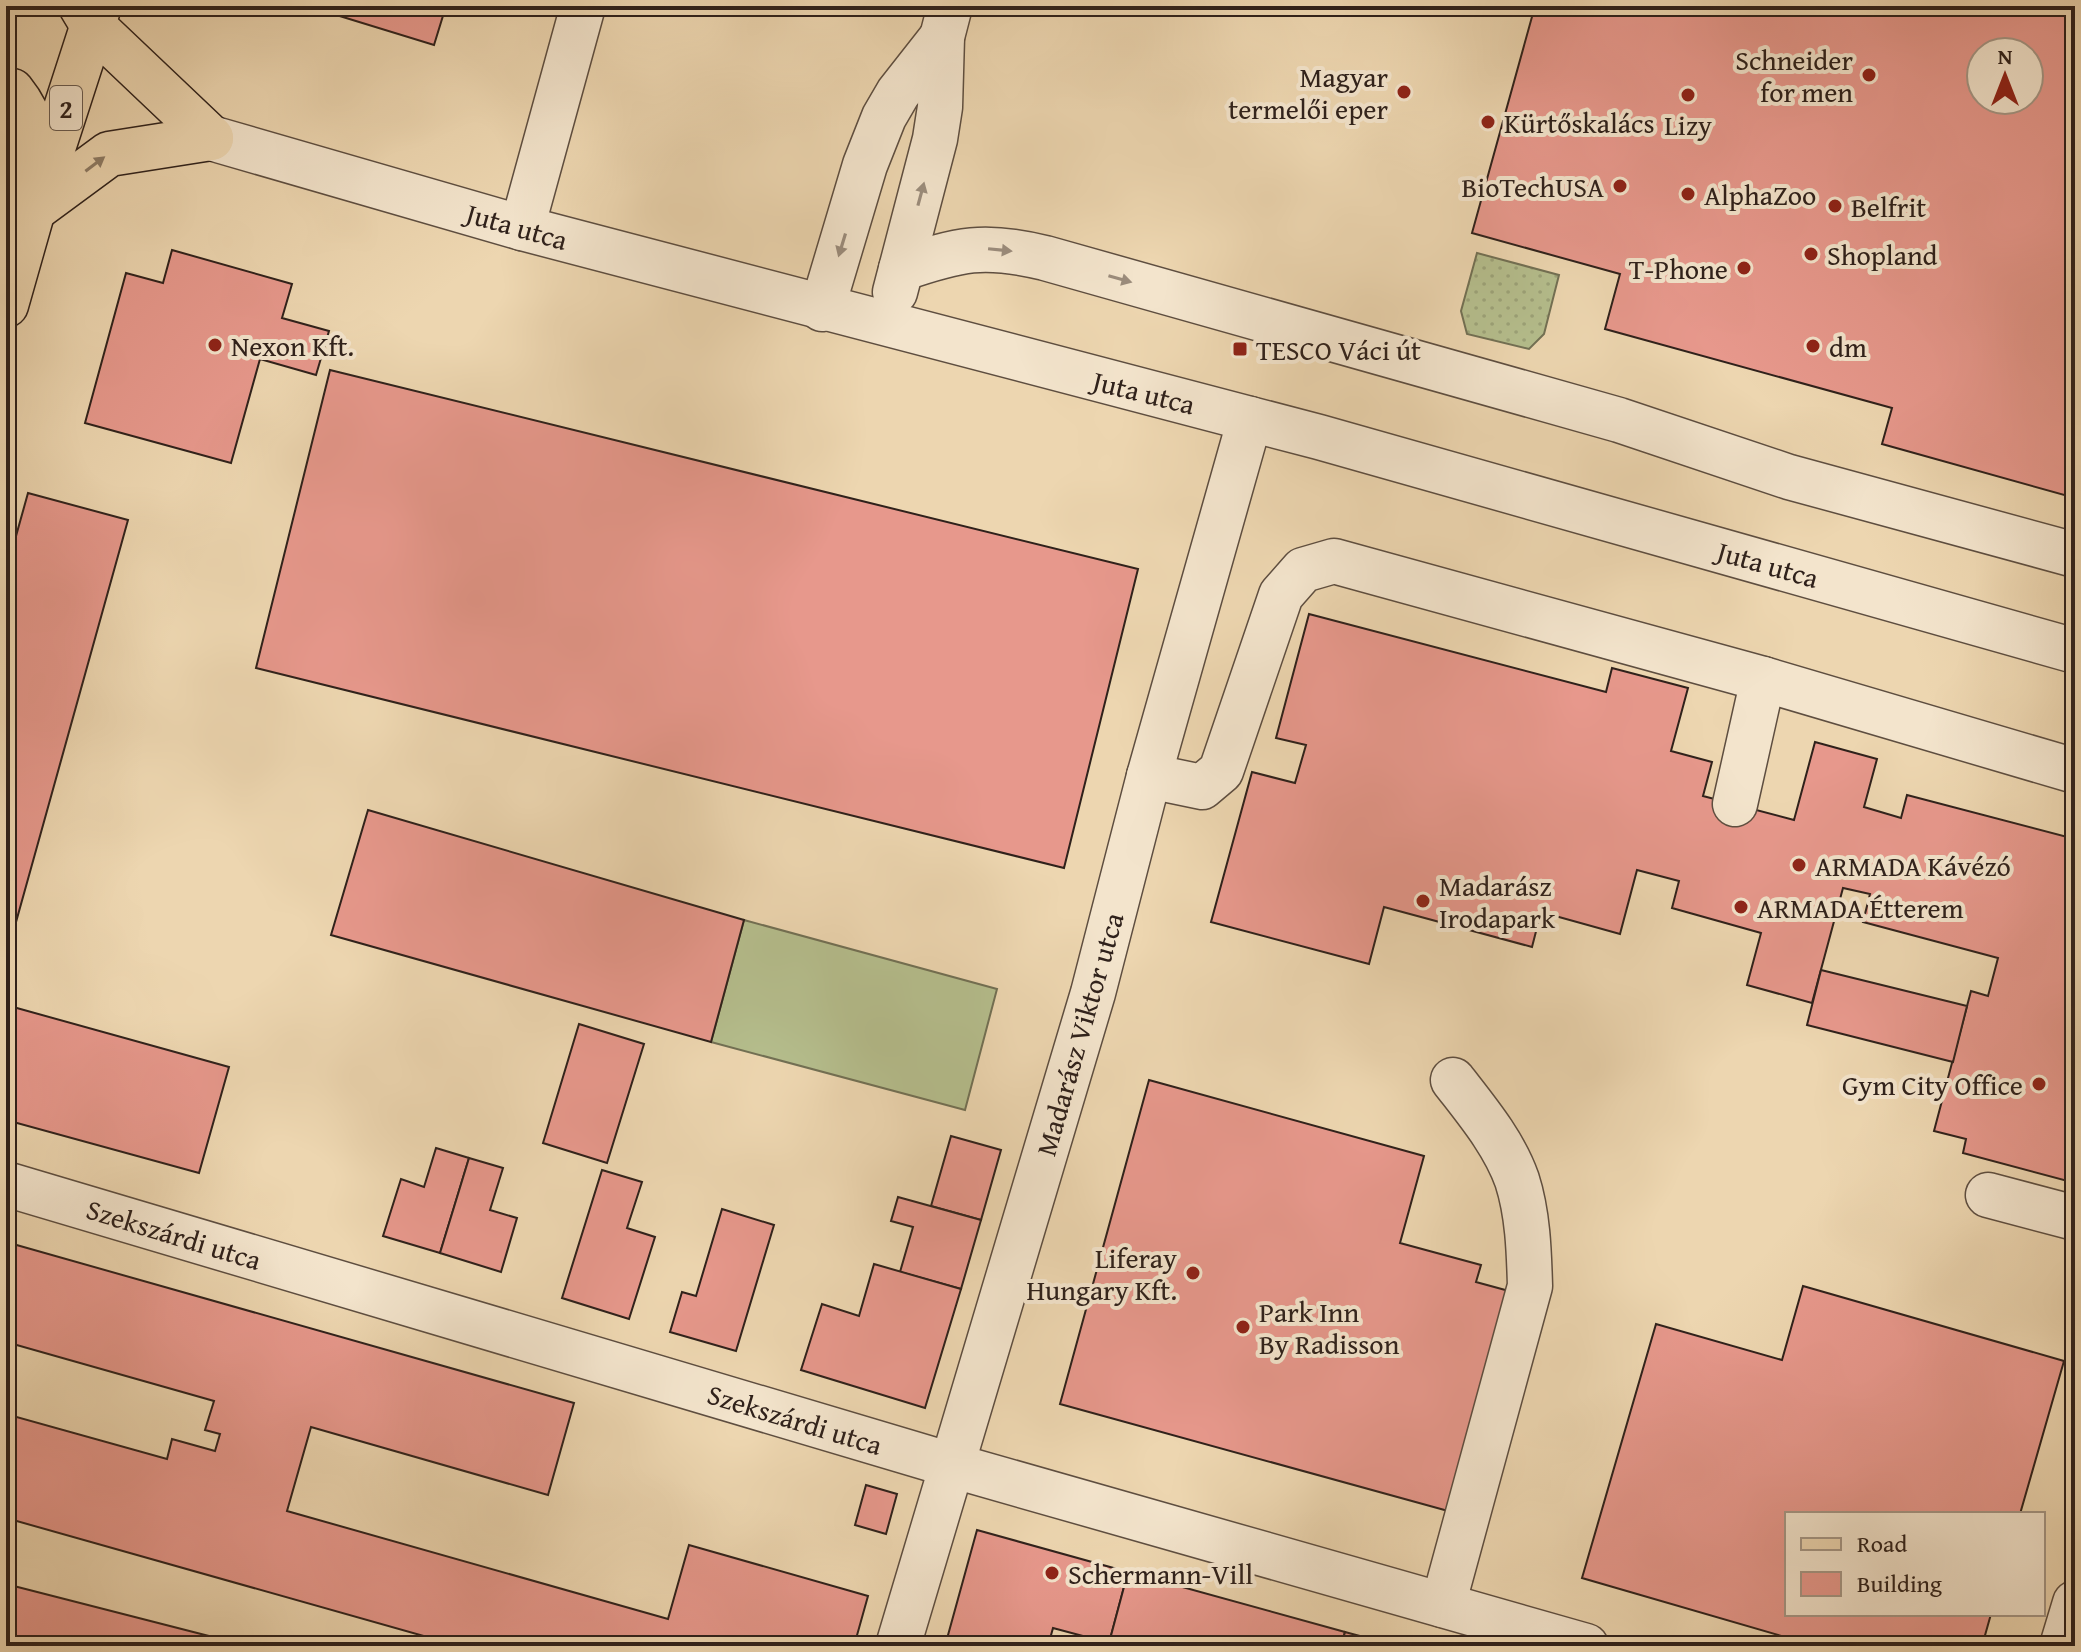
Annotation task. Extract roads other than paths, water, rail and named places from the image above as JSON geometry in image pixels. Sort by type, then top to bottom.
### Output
[{"type":"main road","points":[[91,13],[211,138]]},
{"type":"main road","name":"2","points":[[6,305],[91,13]]},
{"type":"main road","points":[[6,94],[12,91],[26,109],[35,139],[33,210]]},
{"type":"main road","points":[[33,210],[109,154],[211,138]]},
{"type":"street","points":[[522,228],[583,6]]},
{"type":"street","points":[[886,325],[935,139],[946,21]]},
{"type":"street","points":[[822,309],[865,165],[884,117],[946,21]]},
{"type":"street","name":"Juta utca","points":[[211,138],[522,228],[1250,419],[2075,651]]},
{"type":"street","points":[[901,269],[956,251],[999,248],[1045,258],[1380,351],[1433,370],[1619,420],[1789,477],[2075,555]]},
{"type":"street","name":"Madarász Viktor utca","points":[[898,1646],[1097,978],[1149,776],[1250,419]]},
{"type":"street","points":[[1202,787],[1221,771],[1281,595],[1303,570],[1334,561],[1763,679],[2075,771]]},
{"type":"street","points":[[1735,804],[1763,679]]},
{"type":"street","points":[[1149,776],[1244,799]]},
{"type":"street","points":[[1443,1605],[1530,1286],[1529,1243],[1517,1181],[1490,1127],[1453,1080]]},
{"type":"street","name":"Szekszárdi utca","points":[[6,1184],[951,1465],[1586,1646]]},
{"type":"street","points":[[1988,1195],[2075,1218]]},
{"type":"street","points":[[2062,1646],[2075,1603]]},
{"type":"place","name":"Schneider for men","points":[[1869,75]]},
{"type":"place","name":"Magyar termelői eper","points":[[1404,92]]},
{"type":"place","name":"Lizy","points":[[1688,95]]},
{"type":"place","name":"Kürtőskalács","points":[[1488,122]]},
{"type":"place","name":"BioTechUSA","points":[[1620,186]]},
{"type":"place","name":"AlphaZoo","points":[[1688,194]]},
{"type":"place","name":"Belfrit","points":[[1835,206]]},
{"type":"place","name":"Shopland","points":[[1811,254]]},
{"type":"place","name":"T-Phone","points":[[1744,268]]},
{"type":"place","name":"Nexon Kft.","points":[[215,345]]},
{"type":"place","name":"dm","points":[[1813,346]]},
{"type":"place","name":"TESCO Váci út","points":[[1240,349]]},
{"type":"place","name":"ARMADA Kávézó","points":[[1799,865]]},
{"type":"place","name":"Madarász Irodapark","points":[[1423,901]]},
{"type":"place","name":"ARMADA Étterem","points":[[1741,907]]},
{"type":"place","name":"Gym City Office","points":[[2039,1084]]},
{"type":"place","name":"Liferay Hungary Kft.","points":[[1193,1273]]},
{"type":"place","name":"Park Inn By Radisson","points":[[1243,1327]]},
{"type":"place","name":"Schermann-Vill","points":[[1052,1573]]}]
